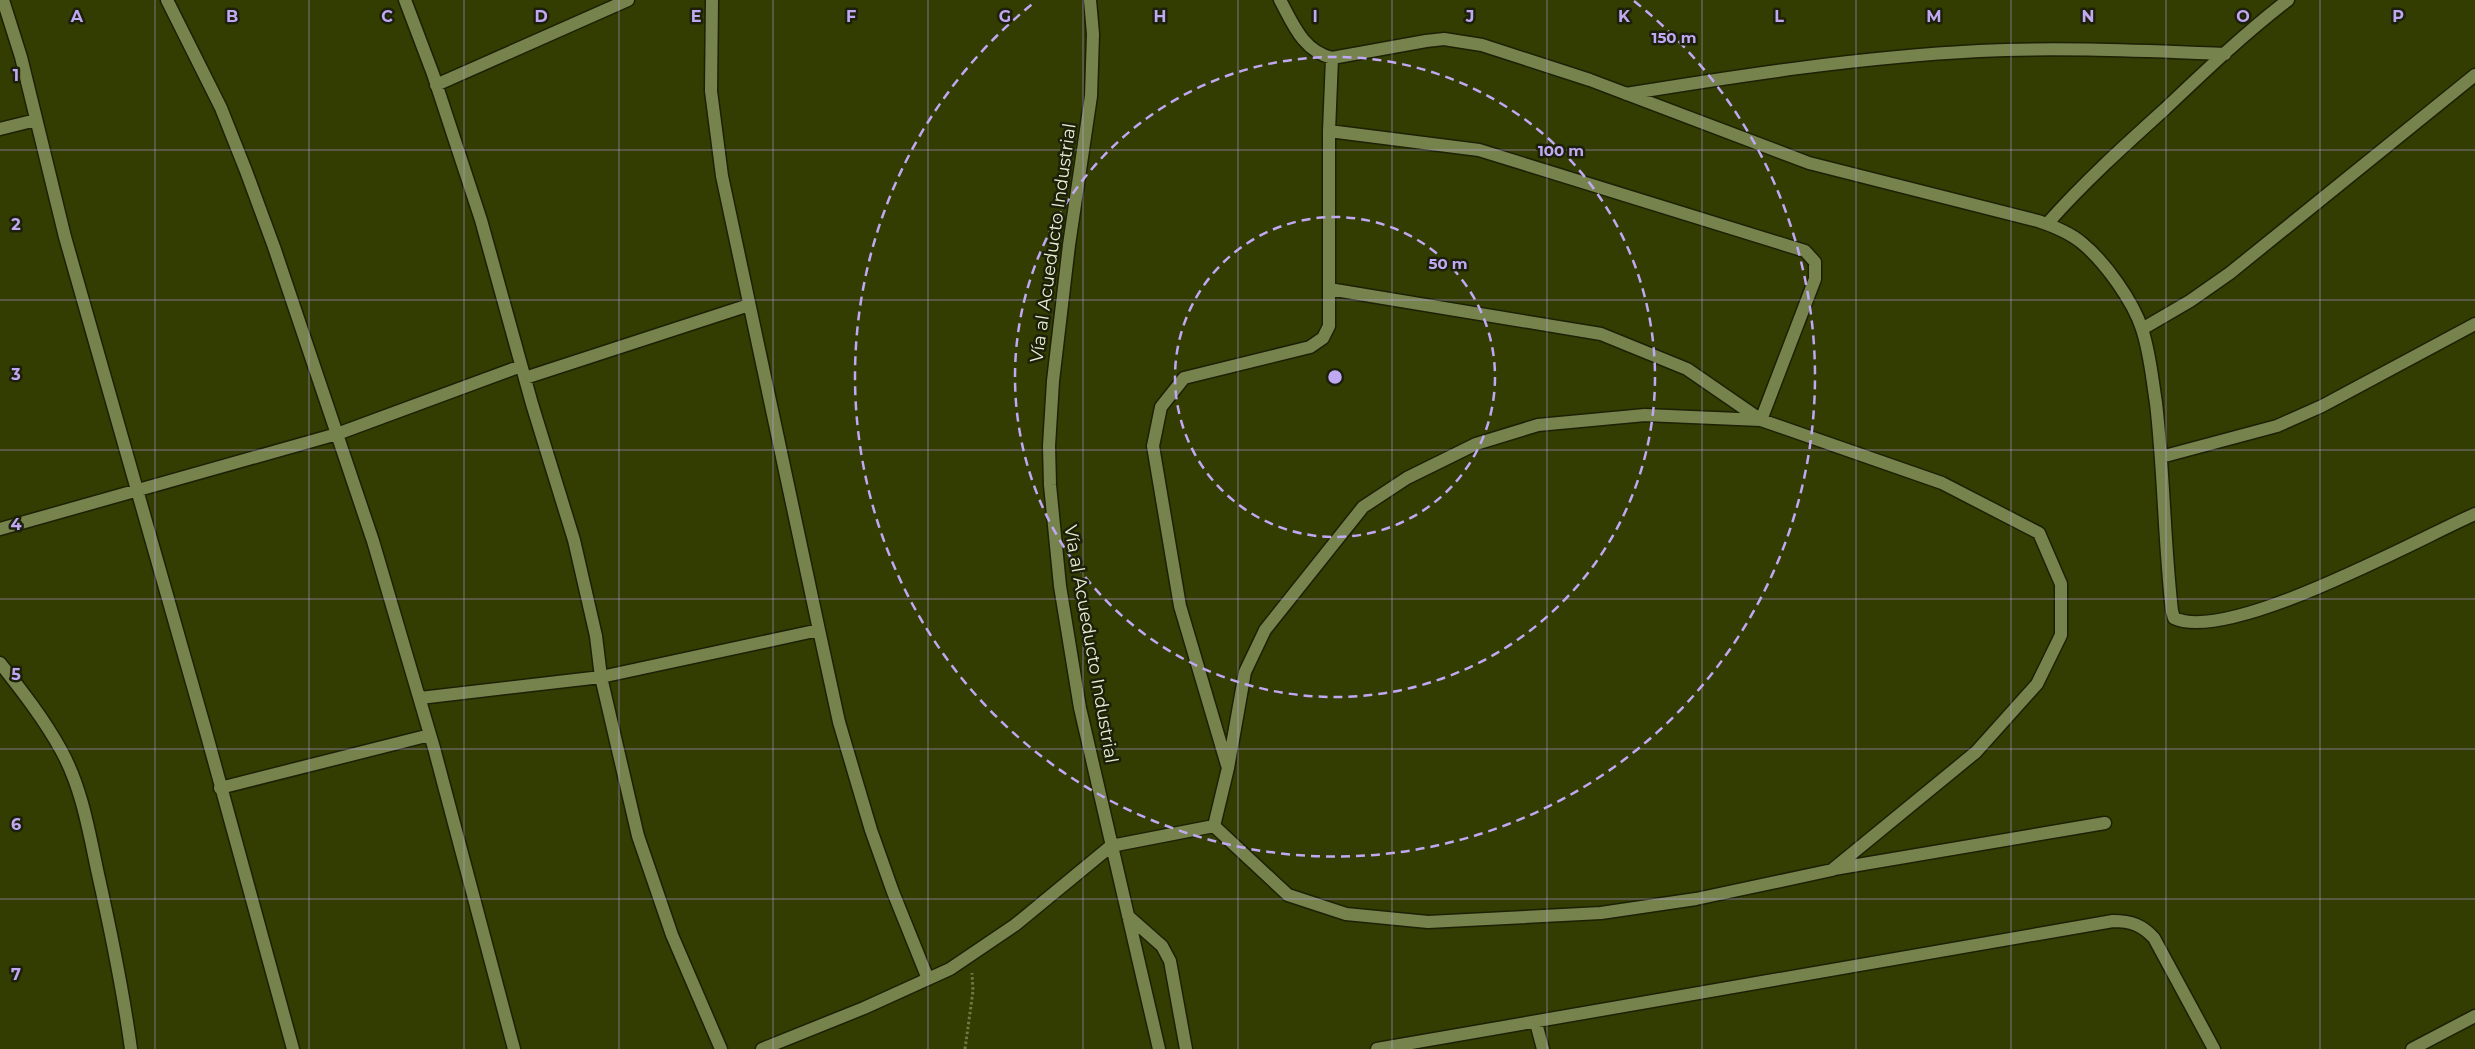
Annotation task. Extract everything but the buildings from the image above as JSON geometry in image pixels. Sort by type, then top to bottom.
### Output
[{"type":"street","points":[[3,0],[36,120],[65,237],[293,1049]]},
{"type":"street","points":[[168,0],[221,108],[246,171],[274,247],[373,541],[420,698],[514,1049]]},
{"type":"street","points":[[406,0],[481,220],[523,372],[585,582],[596,636],[601,677],[638,836],[672,935],[721,1049]]},
{"type":"street","points":[[436,85],[628,0]]},
{"type":"street","points":[[712,0],[711,91],[722,176],[818,630],[839,722],[871,830],[893,892],[928,979]]},
{"type":"street","name":"Vía al Acueducto Industrial","points":[[1090,0],[1093,34],[1091,96],[1067,264],[1053,381],[1048,446],[1053,533],[1080,708],[1159,1049]]},
{"type":"street","points":[[1280,0],[1301,38],[1321,56],[1332,58],[1426,41],[1458,41],[1482,45],[1590,80],[1810,163],[1844,173],[1981,205],[2046,224],[2081,242],[2093,254],[2134,310],[2150,356],[2161,457],[2172,611],[2174,618],[2183,622],[2218,620],[2337,581],[2475,514]]},
{"type":"street","points":[[2046,224],[2078,189],[2260,22],[2288,0]]},
{"type":"street","points":[[1626,94],[1848,62],[1979,51],[2097,49],[2225,54]]},
{"type":"street","points":[[1228,768],[1180,606],[1153,446],[1161,407],[1184,378],[1310,347],[1323,338],[1329,326],[1329,131],[1332,58]]},
{"type":"street","points":[[2142,329],[2190,301],[2230,273],[2475,75]]},
{"type":"street","points":[[0,129],[36,120]]},
{"type":"street","points":[[1329,131],[1479,150],[1805,251],[1815,262],[1816,279],[1761,420]]},
{"type":"street","points":[[1329,289],[1601,334],[1687,369],[1761,420],[1942,483],[2039,533],[2061,584],[2061,635],[2037,684],[1976,752],[1832,870]]},
{"type":"street","points":[[0,529],[337,434],[523,372],[749,305]]},
{"type":"street","points":[[2161,457],[2277,426],[2322,406],[2475,324]]},
{"type":"street","points":[[1214,826],[1228,768],[1245,672],[1265,630],[1363,507],[1407,478],[1476,444],[1538,425],[1645,415],[1761,420]]},
{"type":"street","points":[[420,698],[601,677],[818,630]]},
{"type":"street","points":[[0,663],[47,726],[62,751],[74,779],[87,823],[108,921],[124,999],[131,1049]]},
{"type":"street","points":[[220,788],[430,735]]},
{"type":"street","points":[[1214,826],[1288,896],[1346,914],[1428,922],[1601,913],[1696,899],[1832,870],[2105,823]]},
{"type":"street","points":[[762,1049],[810,1031],[928,979],[967,958],[1046,901],[1111,846],[1214,826]]},
{"type":"street","points":[[1128,916],[1162,946],[1170,961],[1186,1049]]},
{"type":"street","points":[[1377,1049],[1536,1023],[2113,921],[2126,921],[2145,928],[2154,938],[2214,1049]]},
{"type":"street","points":[[2412,1049],[2475,1016]]},
{"type":"street","points":[[1536,1023],[1543,1049]]},
{"type":"path","points":[[965,1049],[973,991],[967,958]]}]
